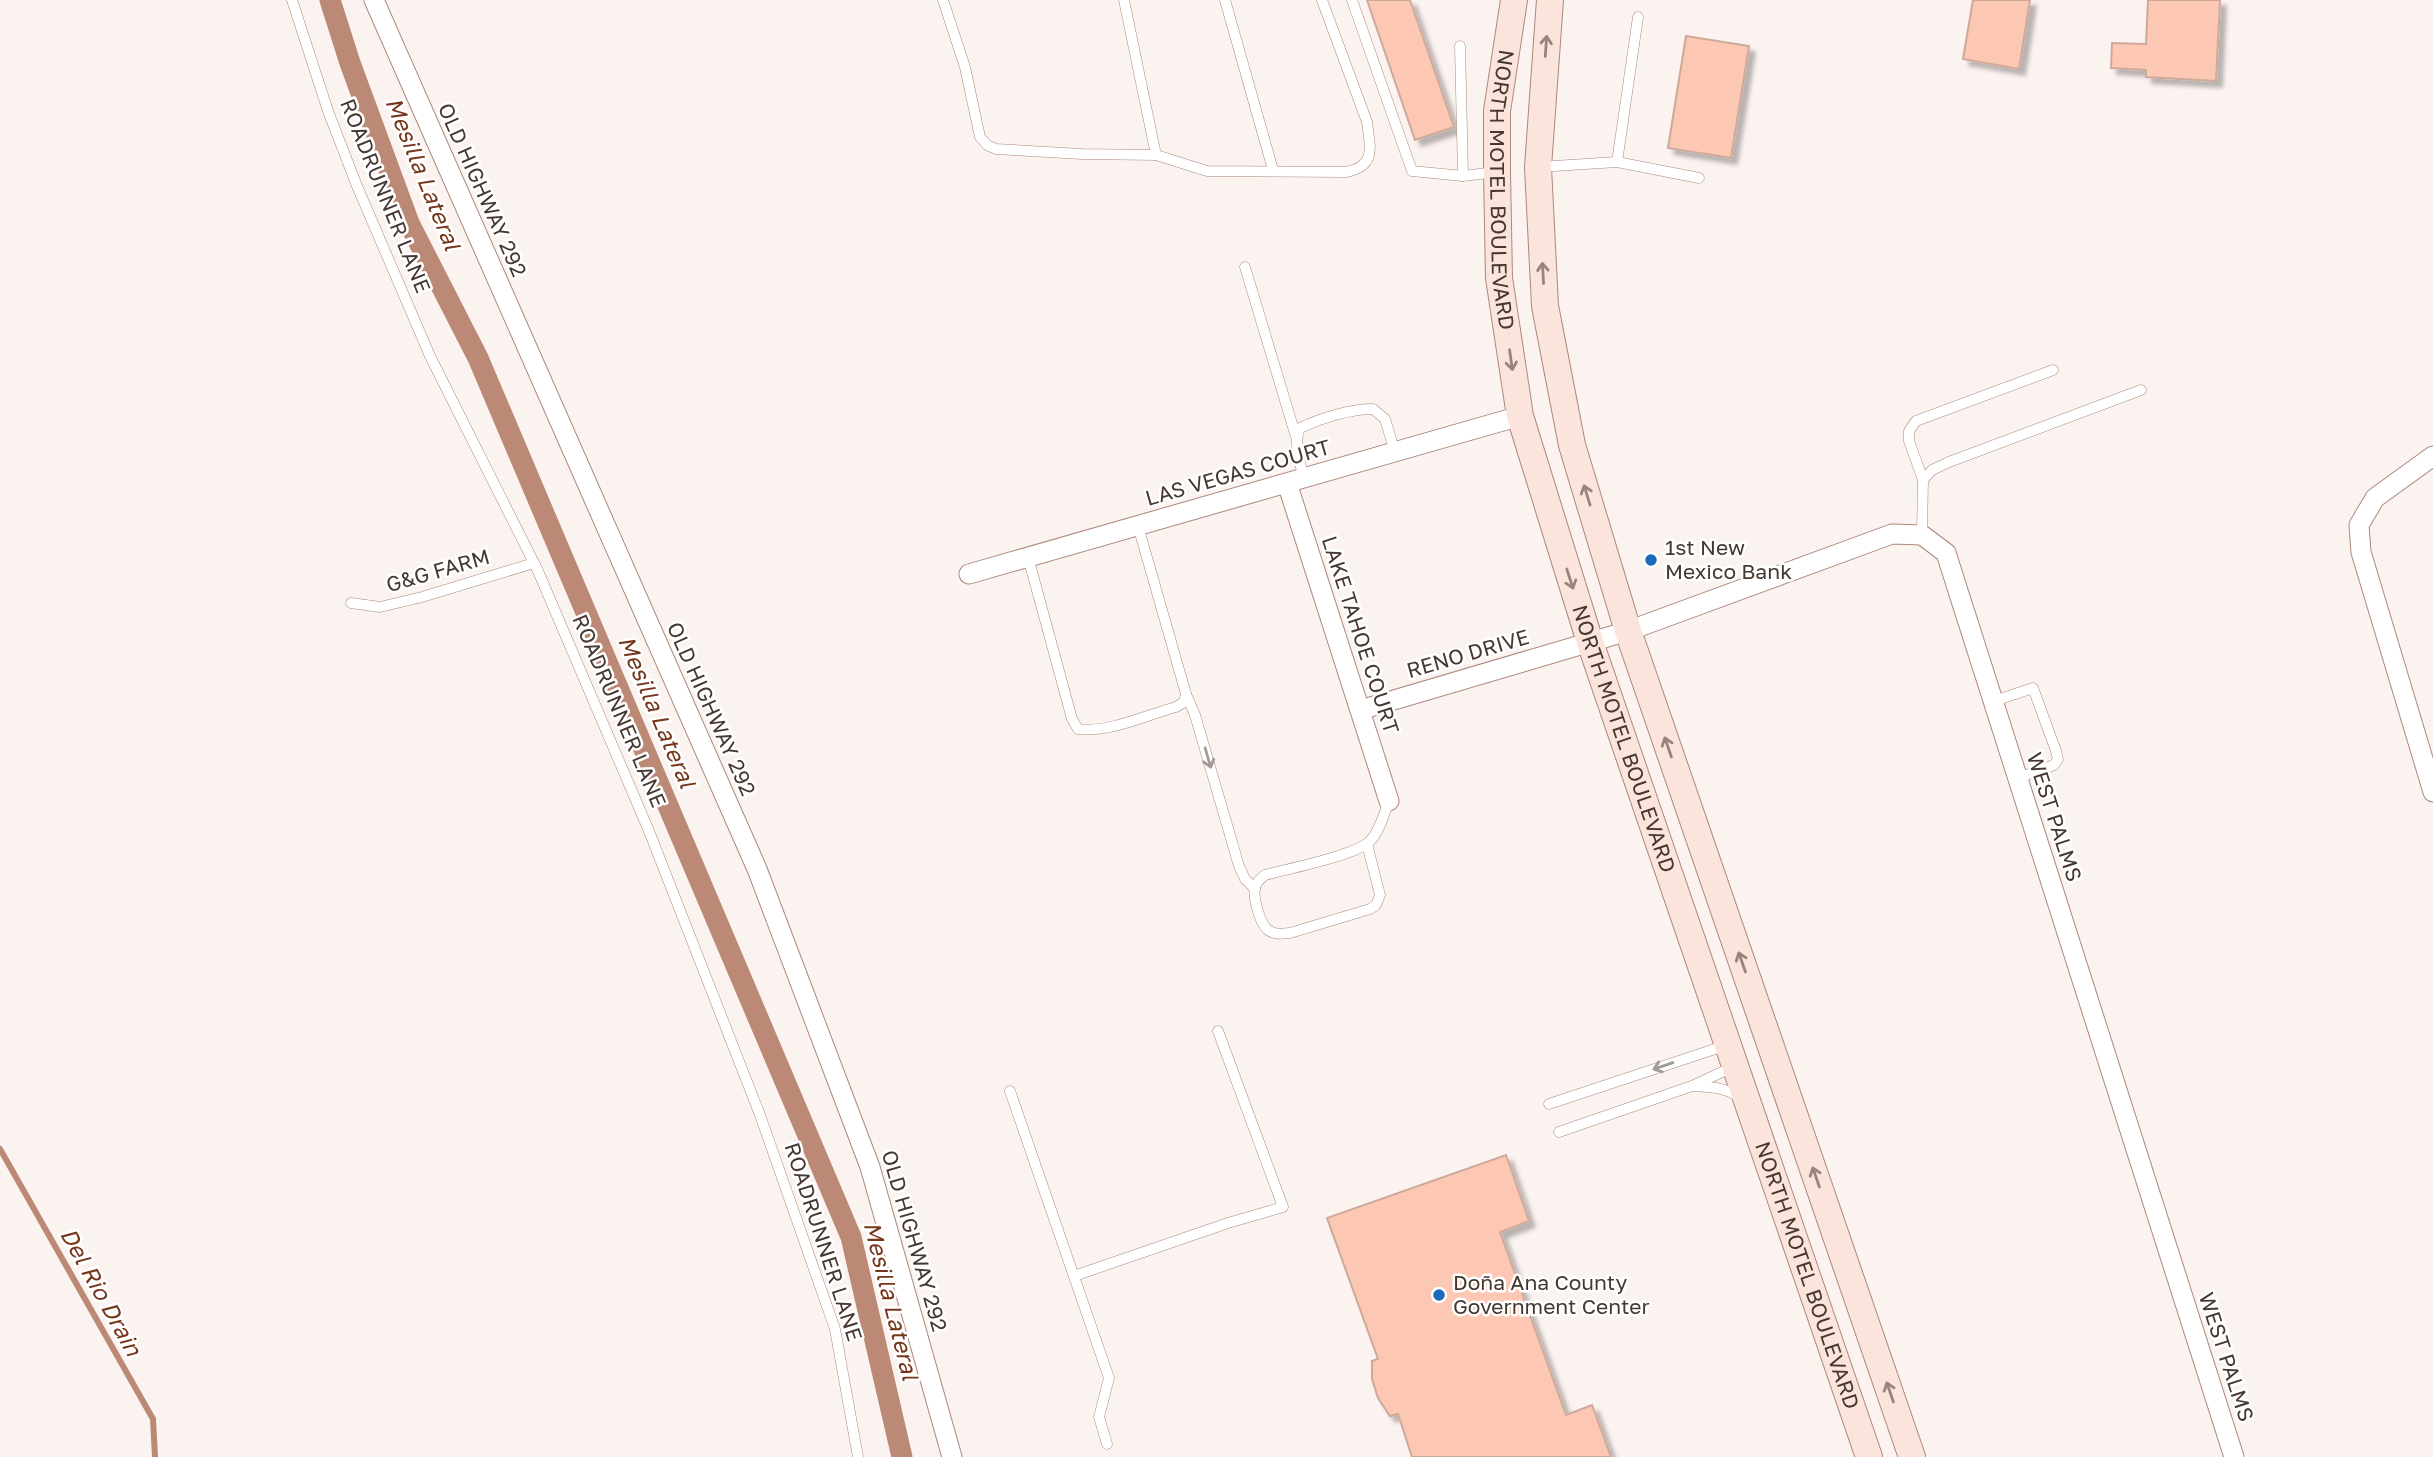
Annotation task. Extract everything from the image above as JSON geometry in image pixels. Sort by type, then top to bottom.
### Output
[{"type":"main road","name":"NORTH MOTEL BOULEVARD","points":[[1514,0],[1497,111],[1497,172],[1499,278],[1520,416],[1590,642],[1869,1457]]},
{"type":"main road","name":"NORTH MOTEL BOULEVARD","points":[[1550,0],[1538,167],[1545,306],[1572,445],[1628,631],[1913,1457]]},
{"type":"main road","points":[[1497,172],[1538,167]]},
{"type":"main road","points":[[1731,1055],[1770,1044]]},
{"type":"street","name":"OLD HIGHWAY 292","points":[[374,0],[757,869],[870,1167],[952,1457]]},
{"type":"street","name":"LAS VEGAS COURT","points":[[969,574],[1520,416]]},
{"type":"street","points":[[2433,456],[2375,498],[2358,525],[2361,552],[2433,792]]},
{"type":"street","name":"LAKE TAHOE COURT","points":[[1296,481],[1360,710],[1389,801]]},
{"type":"street","points":[[1590,642],[1628,631],[1892,534],[1922,535]]},
{"type":"street","name":"WEST PALMS","points":[[1922,535],[1946,553],[2234,1457]]},
{"type":"street","name":"RENO DRIVE","points":[[1360,710],[1590,642]]},
{"type":"lane","name":"ROADRUNNER LANE","points":[[292,0],[328,111],[357,186],[430,356],[534,563],[649,831],[760,1115],[835,1329],[858,1457]]},
{"type":"lane","points":[[943,0],[965,67],[981,137],[987,145],[996,149],[1156,155],[1207,171],[1346,172],[1365,165],[1370,156],[1367,122],[1322,0]]},
{"type":"lane","points":[[1124,0],[1156,155]]},
{"type":"lane","points":[[1225,0],[1273,170]]},
{"type":"lane","points":[[1352,0],[1412,171],[1463,176],[1497,172]]},
{"type":"lane","points":[[1617,162],[1638,17]]},
{"type":"lane","points":[[1460,46],[1463,176]]},
{"type":"lane","points":[[1538,167],[1617,162],[1699,178]]},
{"type":"lane","points":[[1245,267],[1296,437],[1296,481]]},
{"type":"lane","points":[[1922,535],[1923,480],[1909,441],[1909,431],[1916,421],[2053,370]]},
{"type":"lane","points":[[1923,480],[1932,470],[1949,462],[2141,390]]},
{"type":"lane","points":[[1296,437],[1300,428],[1310,423],[1362,409],[1373,409],[1385,419],[1395,452]]},
{"type":"lane","points":[[1138,526],[1239,866],[1245,879],[1255,889]]},
{"type":"lane","points":[[1028,557],[1072,719],[1078,729],[1091,731],[1105,728],[1176,706],[1184,702],[1186,694]]},
{"type":"lane","name":"G&G FARM","points":[[351,603],[380,607],[534,563]]},
{"type":"lane","points":[[1994,701],[2033,688],[2056,751],[2058,759],[2054,765],[2018,778]]},
{"type":"lane","points":[[1367,844],[1380,895],[1376,905],[1290,933],[1279,934],[1264,926],[1255,889],[1257,881],[1265,875],[1367,844],[1374,837],[1389,801]]},
{"type":"lane","points":[[1074,1276],[1283,1207],[1218,1031]]},
{"type":"lane","points":[[1559,1132],[1692,1086],[1731,1055]]},
{"type":"lane","points":[[1549,1104],[1731,1055]]},
{"type":"lane","points":[[1692,1086],[1719,1088],[1736,1094],[1749,1106]]},
{"type":"lane","points":[[1010,1091],[1109,1378],[1099,1417],[1107,1444]]},
{"type":"building","points":[[1367,0],[1410,0],[1454,127],[1415,140]]},
{"type":"building","points":[[1973,0],[2030,0],[2019,69],[1963,59]]},
{"type":"building","points":[[2148,0],[2220,0],[2216,81],[2146,77],[2146,70],[2111,68],[2112,43],[2146,44]]},
{"type":"building","points":[[1686,36],[1749,46],[1731,158],[1668,148]]},
{"type":"building","name":"Doña Ana County Government Center","points":[[1506,1155],[1529,1221],[1500,1232],[1566,1415],[1592,1405],[1611,1457],[1412,1457],[1398,1414],[1390,1416],[1378,1398],[1372,1379],[1372,1361],[1378,1359],[1327,1218]]},
{"type":"waterway","name":"Mesilla Lateral","points":[[330,0],[350,63],[409,223],[478,358],[851,1237],[902,1457]]},
{"type":"waterway","name":"Del Rio Drain","points":[[0,1149],[153,1419],[155,1457]]},
{"type":"place","name":"1st New Mexico Bank","points":[[1651,560]]},
{"type":"place","name":"Doña Ana County Government Center","points":[[1439,1295]]}]
